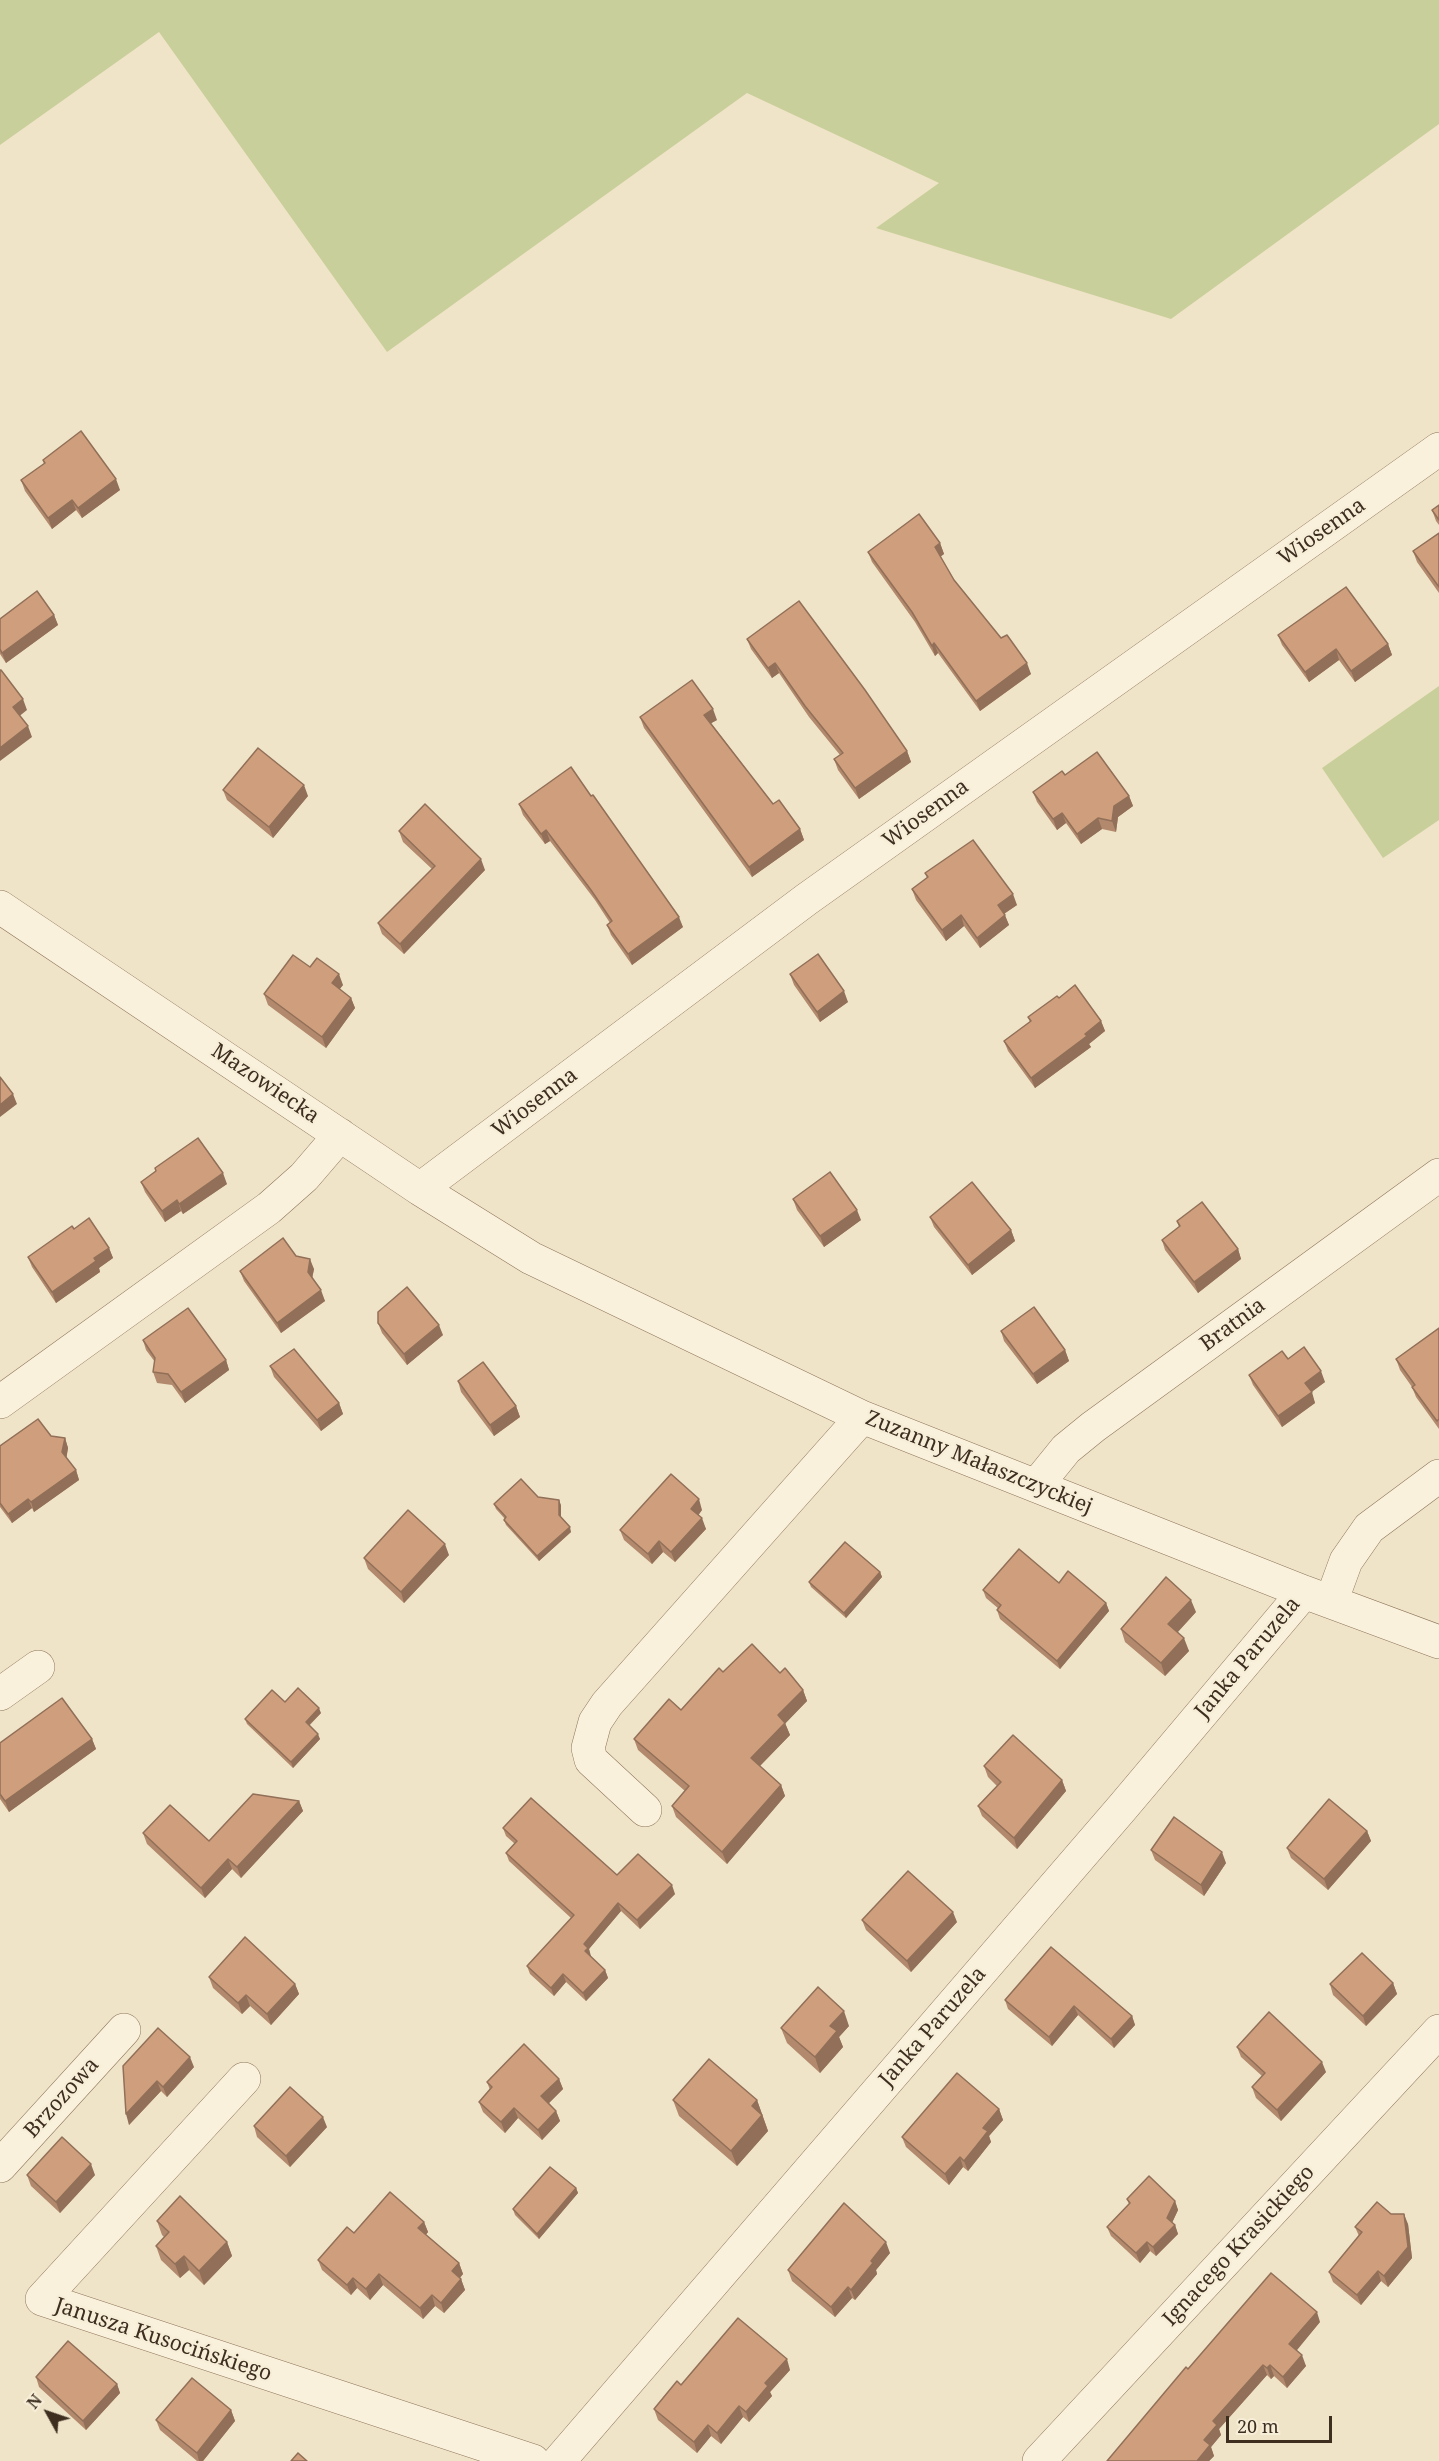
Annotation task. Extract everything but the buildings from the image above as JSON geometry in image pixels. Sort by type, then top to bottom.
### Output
[{"type":"street","name":"Wiosenna","points":[[420,1189],[807,899],[1439,449]]},
{"type":"street","name":"Mazowiecka","points":[[0,907],[420,1189],[531,1258]]},
{"type":"street","points":[[0,1402],[269,1208],[304,1177],[340,1135]]},
{"type":"street","name":"Bratnia","points":[[1036,1486],[1066,1449],[1093,1427],[1439,1175]]},
{"type":"street","name":"Zuzanny Małaszczyckiej","points":[[531,1258],[862,1417],[1317,1597],[1439,1642]]},
{"type":"street","points":[[645,1810],[591,1760],[588,1748],[595,1722],[607,1704],[862,1417]]},
{"type":"street","points":[[1317,1597],[1369,1528],[1439,1476]]},
{"type":"street","name":"Janka Paruzela","points":[[559,2461],[1122,1808],[1317,1597]]},
{"type":"street","points":[[0,1694],[38,1666]]},
{"type":"street","name":"Brzozowa","points":[[0,2166],[124,2030]]},
{"type":"street","name":"Ignacego Krasickiego","points":[[1039,2461],[1439,2031]]},
{"type":"street","name":"Janusza Kusocińskiego","points":[[244,2079],[42,2300],[533,2461]]},
{"type":"green space","points":[[0,0],[1439,0],[1439,124],[1171,319],[876,228],[939,183],[747,93],[387,352],[159,32],[0,145]]},
{"type":"green space","points":[[1439,686],[1439,820],[1383,858],[1322,768]]}]
